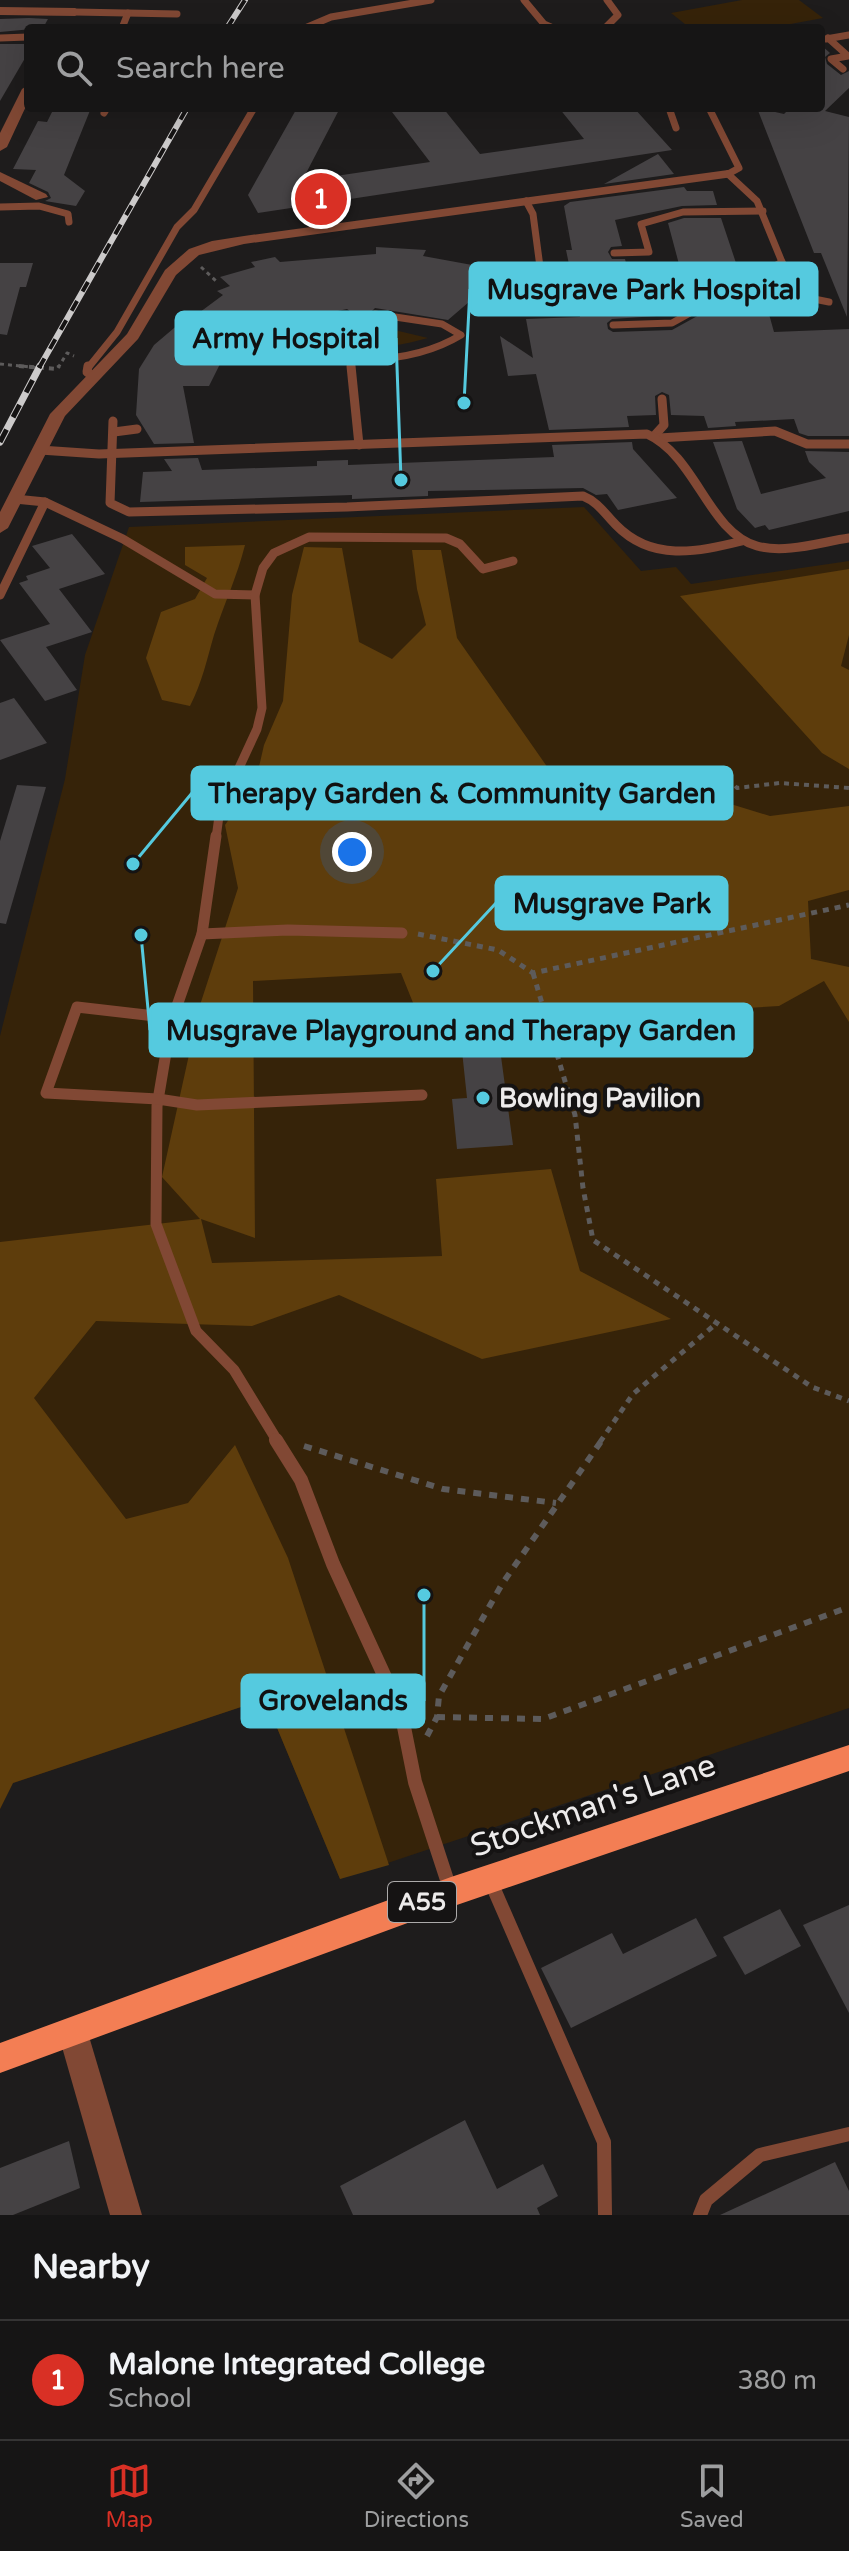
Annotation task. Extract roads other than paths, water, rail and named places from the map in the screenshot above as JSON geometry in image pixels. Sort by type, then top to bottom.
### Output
[{"type":"highway","name":"Stockman's Lane","points":[[0,2058],[451,1892],[849,1758]]},
{"type":"street","points":[[66,24],[84,0]]},
{"type":"street","points":[[0,11],[75,12]]},
{"type":"street","points":[[0,147],[24,97]]},
{"type":"street","points":[[0,528],[58,414],[133,336],[181,260],[212,245],[728,174]]},
{"type":"street","points":[[0,176],[41,197]]},
{"type":"street","points":[[73,2033],[126,2215]]},
{"type":"lane","points":[[314,24],[331,17],[431,0]]},
{"type":"lane","points":[[524,0],[544,24]]},
{"type":"lane","points":[[607,0],[618,15],[610,24]]},
{"type":"lane","points":[[75,12],[177,14]]},
{"type":"lane","points":[[124,24],[128,13]]},
{"type":"lane","points":[[825,39],[849,35]]},
{"type":"lane","points":[[0,38],[24,37]]},
{"type":"lane","points":[[825,40],[848,56],[831,59],[843,69]]},
{"type":"lane","points":[[94,377],[87,372],[88,366],[117,332],[177,227],[194,210],[252,112]]},
{"type":"lane","points":[[670,112],[676,128]]},
{"type":"lane","points":[[711,112],[739,168],[728,174]]},
{"type":"lane","points":[[728,174],[748,186],[763,211],[794,295],[829,302]]},
{"type":"lane","points":[[485,298],[500,300],[509,296],[540,267],[533,229],[522,212],[526,201]]},
{"type":"lane","points":[[0,207],[53,209],[68,214],[69,222]]},
{"type":"lane","points":[[614,253],[649,252],[641,224],[683,212],[763,211]]},
{"type":"lane","points":[[613,325],[672,323],[782,262]]},
{"type":"lane","points":[[348,315],[288,332],[274,338],[274,342],[301,352],[350,359],[422,351],[461,335],[442,324],[375,314]]},
{"type":"lane","points":[[350,359],[359,445]]},
{"type":"lane","points":[[656,437],[664,425],[662,399]]},
{"type":"lane","points":[[113,421],[110,503],[120,510],[141,514],[583,496],[595,501],[625,535],[653,550],[688,553],[742,541]]},
{"type":"lane","points":[[114,432],[137,429]]},
{"type":"lane","points":[[40,450],[111,454],[775,431],[807,444],[849,444]]},
{"type":"lane","points":[[656,437],[701,487],[729,529],[742,541],[758,547],[780,547],[849,538]]},
{"type":"lane","points":[[15,499],[45,502],[123,539],[215,594],[255,595]]},
{"type":"lane","points":[[0,595],[45,502]]},
{"type":"lane","points":[[451,1892],[411,1760],[401,1712],[333,1564],[301,1480],[234,1370],[196,1331],[156,1224],[158,1099],[172,1018],[202,934],[220,809],[257,729],[262,708],[255,595],[263,568],[274,553],[287,544],[309,537],[437,537],[460,544],[483,569],[513,561]]},
{"type":"lane","points":[[202,934],[288,930],[402,933]]},
{"type":"lane","points":[[172,1018],[77,1007],[46,1093],[158,1099],[197,1105],[422,1095]]},
{"type":"lane","points":[[490,1879],[604,2142],[605,2215]]},
{"type":"lane","points":[[700,2215],[706,2200],[760,2155],[849,2134]]},
{"type":"railway","points":[[230,24],[245,0]]},
{"type":"railway","points":[[39,368],[185,112]]},
{"type":"railway","points":[[0,442],[40,366]]},
{"type":"place","name":"Malone Integrated College","points":[[321,199]]},
{"type":"place","name":"Musgrave Park Hospital","points":[[464,403]]},
{"type":"place","name":"Army Hospital","points":[[401,480]]},
{"type":"place","name":"Therapy Garden & Community Garden","points":[[133,864]]},
{"type":"place","name":"Musgrave Playground and Therapy Garden","points":[[141,935]]},
{"type":"place","name":"Musgrave Park","points":[[433,971]]},
{"type":"place","name":"Bowling Pavilion","points":[[483,1098]]},
{"type":"place","name":"Grovelands","points":[[424,1595]]}]
